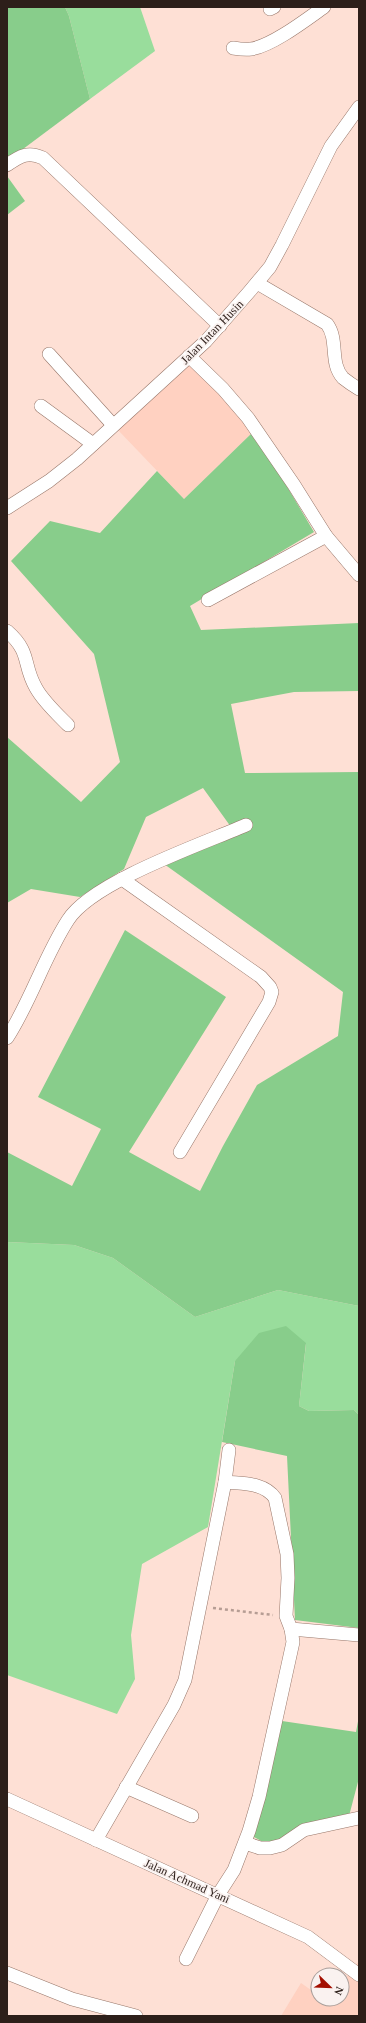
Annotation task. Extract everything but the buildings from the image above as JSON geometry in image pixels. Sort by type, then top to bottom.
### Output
[{"type":"street","points":[[233,48],[252,49],[263,46],[301,24],[324,7]]},
{"type":"street","name":"Jalan Intan Husin","points":[[7,508],[49,481],[93,444],[220,326],[270,268],[331,146],[359,106]]},
{"type":"street","points":[[7,164],[26,154],[35,154],[43,158],[220,326]]},
{"type":"street","points":[[257,283],[326,324],[333,333],[336,360],[343,378],[359,389]]},
{"type":"street","points":[[49,354],[113,425]]},
{"type":"street","points":[[189,356],[223,389],[248,418],[294,485],[326,536],[359,575]]},
{"type":"street","points":[[41,406],[93,444]]},
{"type":"street","points":[[208,600],[326,536]]},
{"type":"street","points":[[7,630],[25,652],[36,689],[68,726]]},
{"type":"street","points":[[7,1038],[69,919],[87,900],[122,879],[246,825]]},
{"type":"street","points":[[122,879],[261,977],[267,982],[272,992],[269,1002],[252,1033],[180,1152]]},
{"type":"street","points":[[96,1840],[174,1705],[185,1680],[225,1482],[229,1450]]},
{"type":"street","points":[[186,1959],[218,1895],[234,1870],[245,1843],[259,1797],[293,1642],[291,1629],[286,1616],[288,1578],[287,1554],[275,1498],[272,1493],[263,1488],[225,1482]]},
{"type":"street","points":[[291,1629],[359,1635]]},
{"type":"street","points":[[126,1787],[192,1816]]},
{"type":"street","name":"Jalan Achmad Yani","points":[[7,1799],[308,1937],[359,1974]]},
{"type":"street","points":[[245,1843],[260,1848],[270,1848],[282,1845],[304,1830],[359,1818]]},
{"type":"street","points":[[7,1973],[72,1999],[136,2016]]},
{"type":"path","points":[[200,1606],[286,1616]]},
{"type":"shaded area","points":[[188,362],[254,431],[184,499],[118,430]]},
{"type":"shaded area","points":[[359,1961],[359,2016],[281,2016],[301,1983],[310,1989],[310,2007],[350,2007],[350,1973]]},
{"type":"green space","points":[[7,7],[65,7],[69,16],[90,99],[7,161]]},
{"type":"green space","points":[[65,7],[140,7],[155,51],[90,99],[69,16]]},
{"type":"green space","points":[[7,176],[25,201],[7,215]]},
{"type":"green space","points":[[254,431],[314,532],[190,606],[201,630],[359,623],[359,691],[294,692],[231,704],[245,773],[359,772],[359,1306],[278,1290],[195,1317],[113,1258],[74,1245],[7,1242],[7,1152],[72,1186],[101,1129],[38,1097],[125,930],[226,997],[129,1152],[200,1191],[257,1085],[338,1036],[343,992],[164,864],[236,834],[203,788],[146,817],[124,869],[80,897],[31,889],[7,903],[7,737],[81,802],[120,762],[94,654],[11,561],[50,521],[100,533],[157,471],[184,499]]},
{"type":"green space","points":[[7,1242],[74,1245],[113,1258],[195,1317],[278,1290],[359,1306],[359,1415],[354,1410],[309,1411],[299,1406],[306,1344],[235,1361],[208,1527],[142,1564],[131,1635],[135,1679],[117,1714],[7,1675]]},
{"type":"green space","points":[[286,1326],[306,1343],[299,1406],[309,1411],[354,1410],[359,1415],[359,1628],[295,1620],[287,1456],[222,1442],[235,1361],[259,1333]]},
{"type":"green space","points":[[359,1716],[359,1778],[349,1816],[280,1842],[263,1842],[252,1836],[282,1721],[356,1732]]}]
